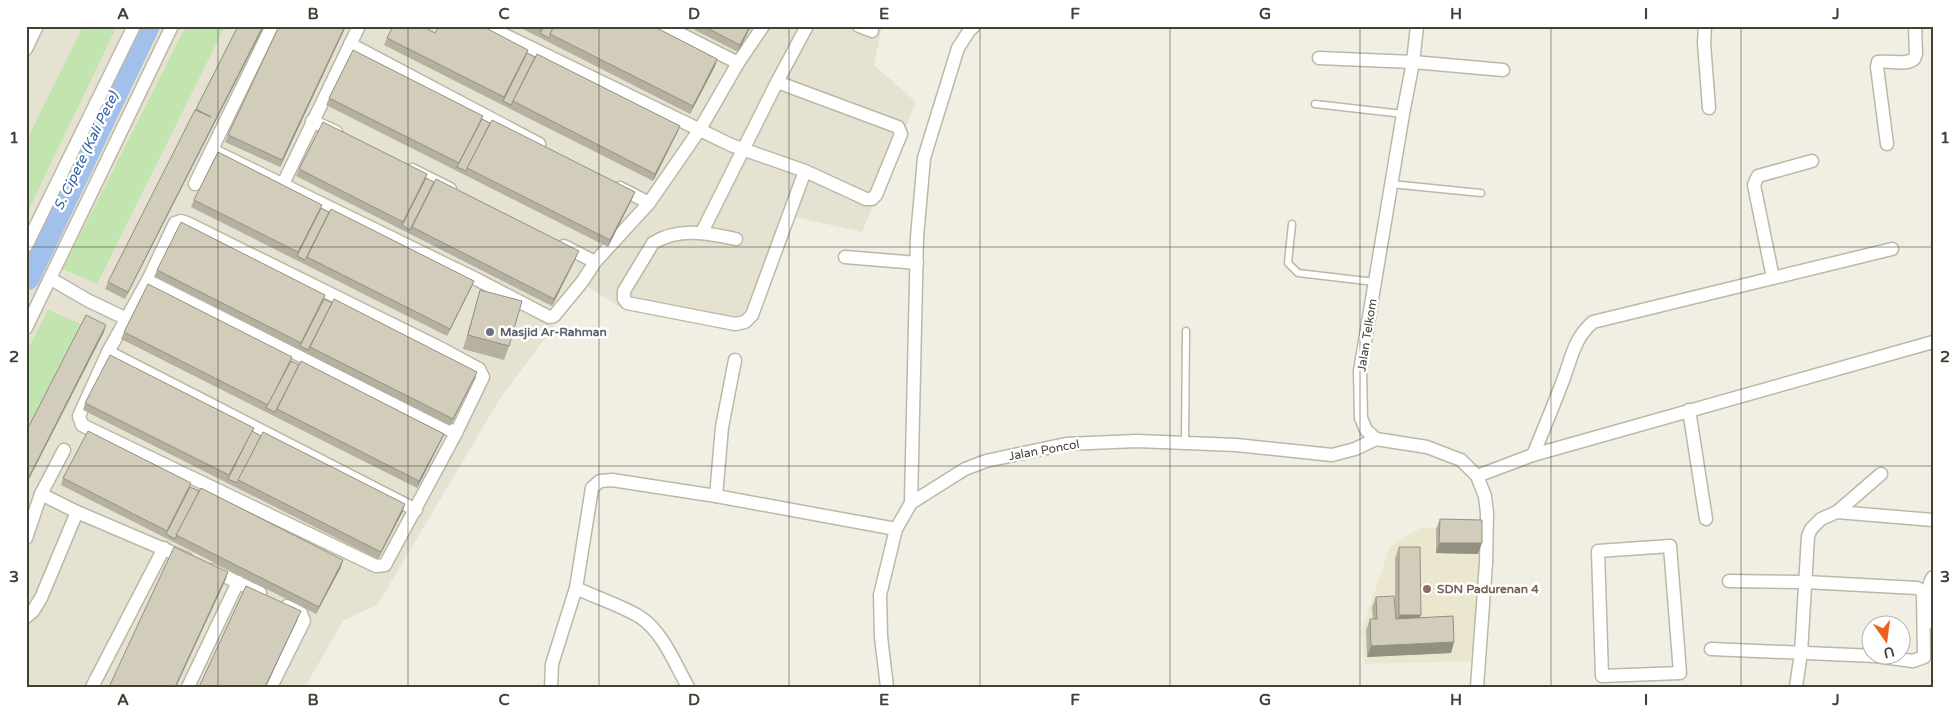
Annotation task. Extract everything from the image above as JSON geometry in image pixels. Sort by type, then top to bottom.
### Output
[{"type":"street","points":[[26,49],[37,26]]},
{"type":"street","points":[[26,246],[134,26]]},
{"type":"street","points":[[26,328],[172,26]]},
{"type":"street","points":[[195,184],[272,26]]},
{"type":"street","points":[[283,184],[359,26]]},
{"type":"street","points":[[486,26],[730,145],[805,171],[872,200],[876,195],[901,134],[898,127],[777,82]]},
{"type":"street","points":[[665,26],[738,63]]},
{"type":"street","points":[[212,150],[478,280],[545,316],[554,316],[582,282],[595,262],[649,203],[704,131],[738,63],[763,26]]},
{"type":"street","points":[[702,232],[807,26]]},
{"type":"street","points":[[859,26],[872,31]]},
{"type":"street","points":[[911,503],[917,237],[924,158],[958,48],[969,30],[974,26]]},
{"type":"street","name":"Jalan Telkom","points":[[1376,439],[1366,430],[1361,418],[1360,371],[1402,114],[1413,62],[1417,26]]},
{"type":"street","points":[[1705,26],[1704,43],[1709,108]]},
{"type":"street","points":[[1887,144],[1877,67],[1878,62],[1909,62],[1914,59],[1916,54],[1915,26]]},
{"type":"street","points":[[350,44],[552,152]]},
{"type":"street","points":[[1319,58],[1413,62],[1503,70]]},
{"type":"street","points":[[312,121],[348,138]]},
{"type":"street","points":[[1773,278],[1754,185],[1758,176],[1812,161]]},
{"type":"street","points":[[401,165],[463,196]]},
{"type":"street","points":[[736,238],[702,232],[670,235],[654,243],[624,291],[624,299],[627,303],[735,324],[745,322],[752,314],[805,171]]},
{"type":"street","points":[[605,180],[649,203]]},
{"type":"street","points":[[181,221],[444,350],[482,372],[483,377],[456,433],[386,565],[376,566],[82,425],[79,416],[108,352],[127,319],[175,223],[181,221]]},
{"type":"street","points":[[551,240],[595,262]]},
{"type":"street","points":[[1533,455],[1563,381],[1568,360],[1582,333],[1593,322],[1892,249]]},
{"type":"street","points":[[844,257],[917,263]]},
{"type":"street","points":[[51,279],[89,301],[127,319]]},
{"type":"street","points":[[148,280],[456,433]]},
{"type":"street","points":[[1477,476],[1533,455],[1933,342]]},
{"type":"street","points":[[108,352],[416,510]]},
{"type":"street","points":[[716,496],[722,427],[735,360]]},
{"type":"street","points":[[1689,410],[1706,519]]},
{"type":"street","points":[[1376,439],[1428,446],[1461,460],[1477,476],[1485,496],[1487,513],[1486,563],[1477,687]]},
{"type":"street","name":"Jalan Poncol","points":[[887,687],[881,637],[880,595],[896,529],[911,503],[965,469],[986,461],[1066,444],[1138,441],[1236,445],[1332,455],[1355,449],[1376,439]]},
{"type":"street","points":[[26,538],[41,494],[64,450]]},
{"type":"street","points":[[1796,687],[1801,653],[1808,536],[1811,529],[1822,519],[1837,512],[1881,474]]},
{"type":"street","points":[[550,687],[552,664],[576,588],[592,488],[600,481],[612,480],[716,496],[896,529]]},
{"type":"street","points":[[41,494],[77,512],[164,548],[301,613],[304,621],[271,687]]},
{"type":"street","points":[[26,617],[33,611],[41,598],[77,512]]},
{"type":"street","points":[[1837,512],[1933,520]]},
{"type":"street","points":[[1670,546],[1680,672],[1628,681],[1602,676],[1598,551],[1670,546]]},
{"type":"street","points":[[92,687],[164,548]]},
{"type":"street","points":[[1933,577],[1930,581],[1929,591],[1933,623]]},
{"type":"street","points":[[1711,649],[1875,656],[1913,660],[1924,657],[1923,594],[1921,590],[1911,587],[1806,582],[1729,581]]},
{"type":"street","points":[[188,687],[238,582]]},
{"type":"street","points":[[576,588],[641,618],[666,646],[688,687]]},
{"type":"lane","points":[[1315,104],[1402,114]]},
{"type":"lane","points":[[1391,184],[1481,193]]},
{"type":"lane","points":[[1292,224],[1288,263],[1298,273],[1375,282]]},
{"type":"lane","points":[[1185,443],[1186,331]]},
{"type":"shaded area","points":[[26,26],[882,26],[874,65],[916,102],[862,232],[786,215],[747,315],[736,328],[618,306],[585,285],[501,397],[378,604],[343,621],[305,687],[26,687]]},
{"type":"shaded area","name":"SDN Padurenan 4","points":[[1483,525],[1476,661],[1365,664],[1361,631],[1390,547],[1420,528]]},
{"type":"green space","points":[[83,26],[117,26],[26,215],[26,142]]},
{"type":"green space","points":[[186,26],[225,26],[97,284],[63,269]]},
{"type":"green space","points":[[48,310],[81,324],[26,432],[26,353]]},
{"type":"building","points":[[238,26],[263,26],[128,292],[108,282],[195,110],[211,117],[196,109]]},
{"type":"building","points":[[279,26],[345,26],[282,160],[228,135]]},
{"type":"building","points":[[393,26],[422,26],[435,33],[439,26],[482,26],[528,50],[504,97],[387,38]]},
{"type":"building","points":[[534,26],[543,26],[541,30]]},
{"type":"building","points":[[544,26],[554,26],[549,38],[540,33]]},
{"type":"building","points":[[554,26],[653,26],[717,59],[693,106],[550,34]]},
{"type":"building","points":[[703,26],[750,26],[740,45]]},
{"type":"building","points":[[353,50],[483,116],[459,163],[329,98]]},
{"type":"building","points":[[527,53],[535,57],[511,105],[503,101]]},
{"type":"building","points":[[537,54],[680,126],[655,174],[513,101]]},
{"type":"building","points":[[482,119],[490,123],[466,171],[457,167]]},
{"type":"building","points":[[492,120],[635,192],[610,240],[467,168]]},
{"type":"building","points":[[323,122],[427,174],[403,222],[299,169]]},
{"type":"building","points":[[218,152],[322,205],[298,252],[194,200]]},
{"type":"building","points":[[426,178],[434,182],[410,230],[402,225]]},
{"type":"building","points":[[436,179],[579,251],[554,299],[412,227]]},
{"type":"building","points":[[321,208],[329,212],[305,260],[297,256]]},
{"type":"building","points":[[331,209],[474,281],[450,329],[307,257]]},
{"type":"building","points":[[181,222],[325,295],[301,343],[157,270]]},
{"type":"building","points":[[148,284],[292,357],[268,405],[124,332]]},
{"type":"building","name":"Masjid Ar-Rahman","points":[[480,290],[522,301],[509,346],[468,335]]},
{"type":"building","points":[[324,299],[332,303],[308,350],[300,346]]},
{"type":"building","points":[[334,299],[477,372],[453,419],[310,347]]},
{"type":"building","points":[[86,315],[106,325],[26,483],[26,432]]},
{"type":"building","points":[[110,355],[254,428],[229,475],[85,403]]},
{"type":"building","points":[[291,361],[299,365],[275,412],[266,408]]},
{"type":"building","points":[[301,361],[444,434],[419,481],[277,409]]},
{"type":"building","points":[[88,431],[191,483],[167,531],[63,478]]},
{"type":"building","points":[[252,431],[261,436],[237,483],[228,479]]},
{"type":"building","points":[[263,432],[405,504],[381,552],[238,480]]},
{"type":"building","points":[[190,487],[199,491],[175,539],[166,534]]},
{"type":"building","points":[[201,488],[343,560],[319,607],[176,535]]},
{"type":"building","points":[[1440,519],[1482,520],[1482,543],[1439,543]]},
{"type":"building","points":[[174,547],[228,572],[175,687],[109,687]]},
{"type":"building","points":[[1399,547],[1420,547],[1421,615],[1399,615]]},
{"type":"building","points":[[246,586],[301,611],[265,687],[199,687]]},
{"type":"building","points":[[1394,596],[1396,619],[1453,616],[1454,642],[1371,646],[1370,619],[1377,619],[1376,597]]},
{"type":"waterway","name":"S. Cipete (Kali Pete)","points":[[26,276],[145,26]]},
{"type":"place","name":"Masjid Ar-Rahman","points":[[490,332]]},
{"type":"place","name":"SDN Padurenan 4","points":[[1427,589]]}]
